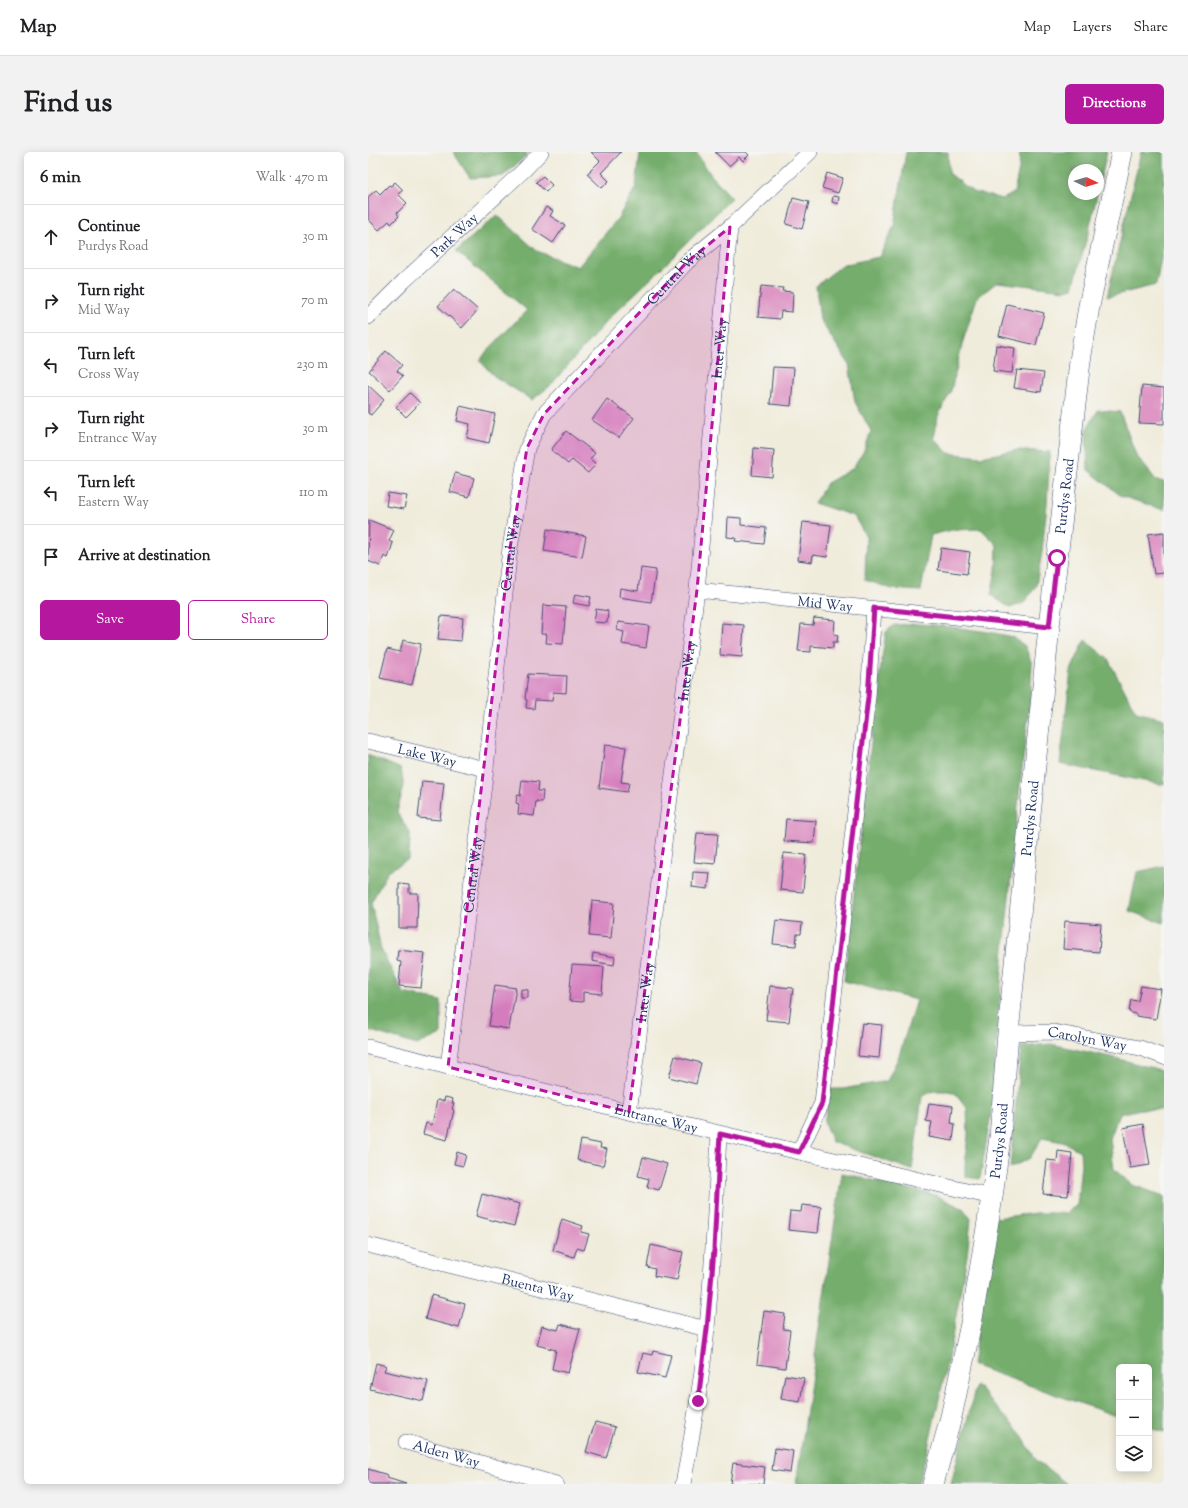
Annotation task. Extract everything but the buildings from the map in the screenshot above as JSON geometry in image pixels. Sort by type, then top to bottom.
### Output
[{"type":"main road","name":"Purdys Road","points":[[933,1484],[951,1417],[972,1319],[992,1197],[1000,1137],[1008,1033],[1049,627],[1080,361],[1091,299],[1122,152]]},
{"type":"street","name":"Park Way","points":[[368,317],[404,281],[524,170],[541,152]]},
{"type":"street","name":"Central Way","points":[[448,1067],[486,770],[510,548],[527,448],[544,414],[687,262],[730,227],[810,152]]},
{"type":"street","name":"Inter Way","points":[[629,1112],[697,590],[730,227]]},
{"type":"street","name":"Mid Way","points":[[697,590],[1049,627]]},
{"type":"street","points":[[799,1152],[822,1103],[868,697],[874,608]]},
{"type":"street","name":"Lake Way","points":[[368,741],[486,770]]},
{"type":"street","name":"Carolyn Way","points":[[1008,1033],[1054,1032],[1140,1048],[1164,1057]]},
{"type":"street","name":"Entrance Way","points":[[368,1047],[720,1134],[992,1197]]},
{"type":"street","points":[[683,1484],[693,1435],[707,1329],[714,1250],[720,1134]]},
{"type":"street","name":"Buenta Way","points":[[368,1245],[707,1329]]},
{"type":"street","name":"Alden Way","points":[[406,1442],[543,1482],[556,1484]]},
{"type":"highlighted area","points":[[730,227],[697,590],[629,1112],[448,1067],[510,548],[527,448],[544,414],[687,262]]},
{"type":"green space","points":[[453,152],[524,152],[528,154],[503,176],[470,178]]},
{"type":"green space","points":[[640,152],[696,152],[711,175],[732,198],[657,273],[610,317],[550,386],[532,400],[494,376],[480,361],[486,352],[527,310],[456,251],[497,215],[537,251],[578,267],[618,218],[636,187]]},
{"type":"green space","points":[[906,152],[948,152],[949,173],[973,192],[1003,199],[1014,193],[1019,169],[1020,152],[1107,152],[1104,165],[1068,164],[1068,200],[1096,200],[1073,288],[1065,290],[997,282],[977,298],[963,341],[951,391],[938,416],[934,438],[948,453],[981,457],[1017,450],[1050,452],[1042,552],[1036,586],[1024,603],[1010,608],[991,595],[996,570],[997,545],[981,529],[952,530],[931,535],[921,591],[892,589],[865,580],[866,537],[854,516],[814,503],[827,483],[852,469],[864,451],[871,431],[855,402],[849,364],[820,320],[816,286],[842,265],[879,257],[894,226]]},
{"type":"green space","points":[[1141,152],[1164,152],[1164,243],[1156,285],[1107,297]]},
{"type":"green space","points":[[1098,410],[1120,412],[1136,455],[1156,480],[1164,482],[1164,510],[1121,496],[1088,470],[1086,430]]},
{"type":"green space","points":[[919,624],[989,632],[1013,637],[1025,646],[1032,664],[1030,702],[1020,785],[1003,958],[991,1114],[980,1179],[965,1177],[968,1134],[967,1108],[956,1094],[950,1091],[934,1091],[922,1096],[912,1170],[832,1142],[824,1122],[831,1089],[843,1089],[887,1081],[899,1056],[916,1000],[844,981],[877,691],[886,632],[894,625]]},
{"type":"green space","points":[[1085,640],[1108,659],[1136,712],[1164,719],[1164,785],[1060,764],[1071,670]]},
{"type":"green space","points":[[368,755],[401,769],[404,786],[397,812],[410,833],[409,859],[388,871],[371,903],[381,949],[403,993],[441,1001],[441,1034],[417,1045],[368,1030]]},
{"type":"green space","points":[[1164,866],[1164,923],[1129,911],[1137,872]]},
{"type":"green space","points":[[1051,1044],[1115,1058],[1164,1071],[1164,1110],[1141,1109],[1119,1114],[1110,1139],[1114,1169],[1132,1185],[1164,1196],[1164,1432],[1152,1429],[1152,1364],[1116,1364],[1116,1416],[972,1365],[995,1218],[1037,1213],[1066,1213],[1077,1205],[1081,1164],[1080,1151],[1063,1142],[1042,1138],[1030,1158],[1010,1168],[1021,1047]]},
{"type":"green space","points":[[842,1173],[935,1195],[964,1209],[971,1219],[967,1256],[947,1364],[928,1448],[918,1484],[796,1484]]},
{"type":"green space","points":[[976,1385],[1021,1434],[1036,1460],[1067,1484],[951,1484]]},
{"type":"route","points":[[698,1401],[707,1329],[714,1250],[720,1134],[799,1152],[822,1103],[868,697],[874,608],[1049,627],[1057,558]]}]
